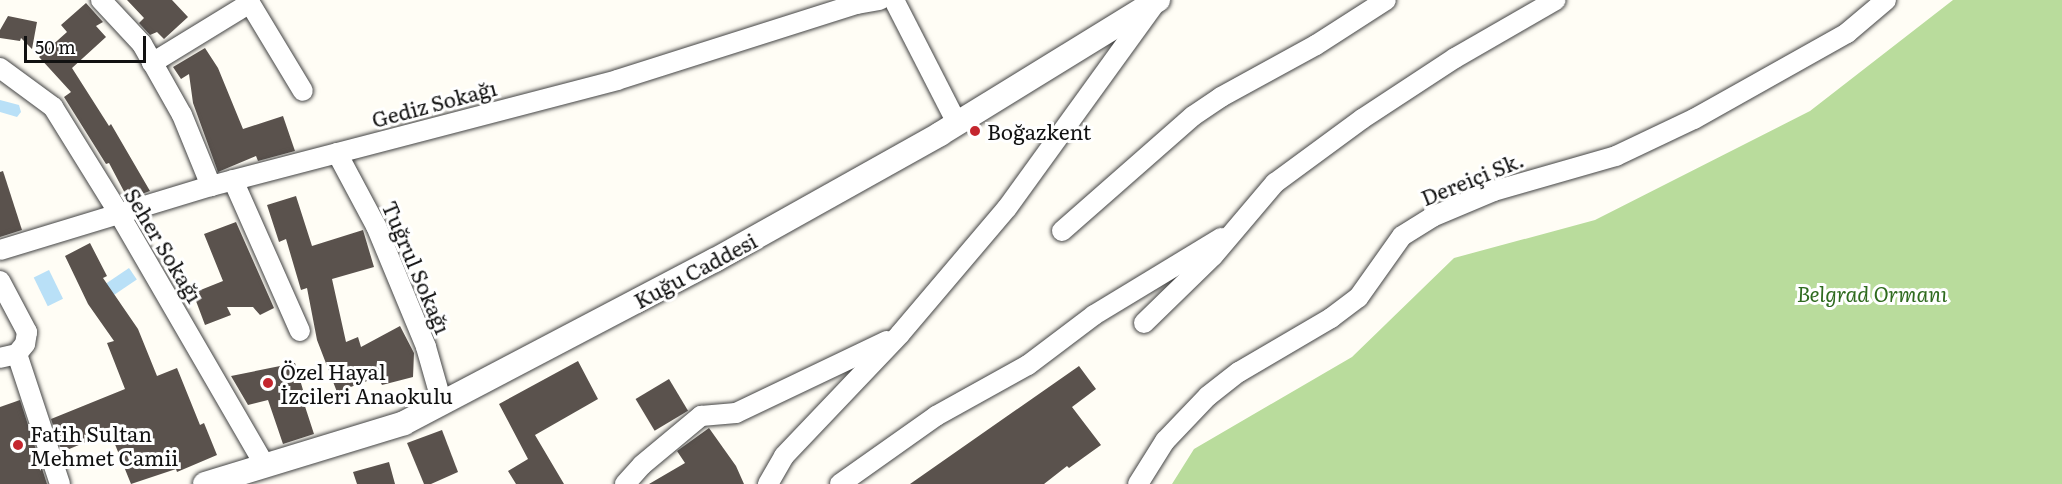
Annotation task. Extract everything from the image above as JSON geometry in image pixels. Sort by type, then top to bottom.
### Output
[{"type":"street","points":[[101,0],[142,44],[182,115],[211,186]]},
{"type":"street","name":"Gediz Sokağı","points":[[0,250],[118,212],[211,186],[617,80],[857,4],[880,0]]},
{"type":"street","points":[[894,0],[957,123]]},
{"type":"street","points":[[768,484],[784,456],[900,334],[1008,208],[1158,0]]},
{"type":"street","name":"Kuğu Caddesi","points":[[205,484],[404,423],[715,261],[957,123],[1158,0]]},
{"type":"street","points":[[1062,231],[1193,116],[1221,97],[1316,45],[1386,0]]},
{"type":"street","points":[[1144,322],[1213,256],[1275,183],[1362,119],[1455,58],[1556,0]]},
{"type":"street","name":"Dereiçi Sk.","points":[[1138,484],[1165,441],[1208,396],[1239,372],[1331,318],[1358,298],[1402,236],[1432,217],[1494,191],[1616,156],[1694,119],[1847,33],[1886,0]]},
{"type":"street","points":[[152,63],[249,1],[303,91]]},
{"type":"street","name":"Seher Sokağı","points":[[0,68],[53,107],[118,212],[266,466]]},
{"type":"street","name":"Tuğrul Sokağı","points":[[337,153],[376,226],[426,348],[442,403]]},
{"type":"street","points":[[233,180],[300,331]]},
{"type":"street","points":[[840,484],[936,416],[1028,364],[1094,315],[1234,230]]},
{"type":"street","points":[[0,281],[27,332],[25,344],[9,356],[60,484]]},
{"type":"street","points":[[626,484],[642,465],[700,416],[736,413],[900,334]]},
{"type":"green space","name":"Belgrad Ormanı","points":[[1953,0],[2062,0],[2062,484],[1172,484],[1194,449],[1352,357],[1454,258],[1595,220],[1810,111]]},
{"type":"water","points":[[0,100],[19,105],[21,112],[17,117],[0,112]]},
{"type":"water","points":[[129,268],[137,280],[113,296],[105,284]]},
{"type":"water","points":[[49,270],[63,299],[48,306],[34,277]]},
{"type":"building","points":[[127,0],[172,0],[188,17],[164,39],[157,32],[150,35],[139,23],[144,18]]},
{"type":"building","points":[[86,3],[103,22],[96,26],[106,37],[72,68],[109,126],[111,124],[150,191],[128,199],[109,163],[106,164],[64,97],[71,92],[39,57],[67,32],[61,25]]},
{"type":"building","points":[[8,16],[37,22],[32,49],[21,38],[20,41],[0,38],[0,30]]},
{"type":"building","points":[[205,48],[218,68],[243,129],[283,116],[295,151],[258,161],[256,156],[218,172],[193,103],[189,74],[181,79],[173,67]]},
{"type":"building","points":[[3,171],[22,230],[0,237],[0,172]]},
{"type":"building","points":[[296,196],[312,246],[363,230],[374,267],[332,279],[346,342],[358,337],[361,347],[400,326],[414,353],[413,377],[382,385],[378,377],[337,392],[317,340],[307,288],[301,290],[286,239],[279,242],[267,205]]},
{"type":"building","points":[[236,222],[274,308],[260,315],[253,307],[227,307],[231,315],[205,325],[193,293],[223,281],[204,234]]},
{"type":"building","points":[[90,243],[107,276],[103,278],[138,329],[157,376],[177,368],[200,425],[204,423],[217,455],[177,472],[176,469],[131,484],[110,432],[62,452],[51,419],[125,389],[107,343],[114,341],[88,304],[65,256]]},
{"type":"building","points":[[578,361],[598,399],[535,435],[564,484],[516,484],[508,471],[528,459],[499,404]]},
{"type":"building","points":[[295,363],[303,390],[300,391],[314,434],[283,444],[268,400],[248,405],[231,376]]},
{"type":"building","points":[[1079,366],[1096,389],[1072,407],[1101,445],[1069,468],[1067,466],[1044,484],[910,484]]},
{"type":"building","points":[[669,379],[688,411],[655,431],[636,399]]},
{"type":"building","name":"Fatih Sultan Mehmet Camii","points":[[20,400],[47,484],[0,484],[0,407]]},
{"type":"building","points":[[709,428],[736,466],[744,484],[649,484],[685,463],[677,451]]},
{"type":"building","points":[[442,430],[458,472],[431,484],[424,484],[407,443]]},
{"type":"building","points":[[389,462],[395,484],[357,484],[353,472]]},
{"type":"place","name":"Boğazkent","points":[[975,131]]},
{"type":"place","name":"Özel Hayal İzcileri Anaokulu","points":[[268,383]]},
{"type":"place","name":"Fatih Sultan Mehmet Camii","points":[[18,445]]}]
